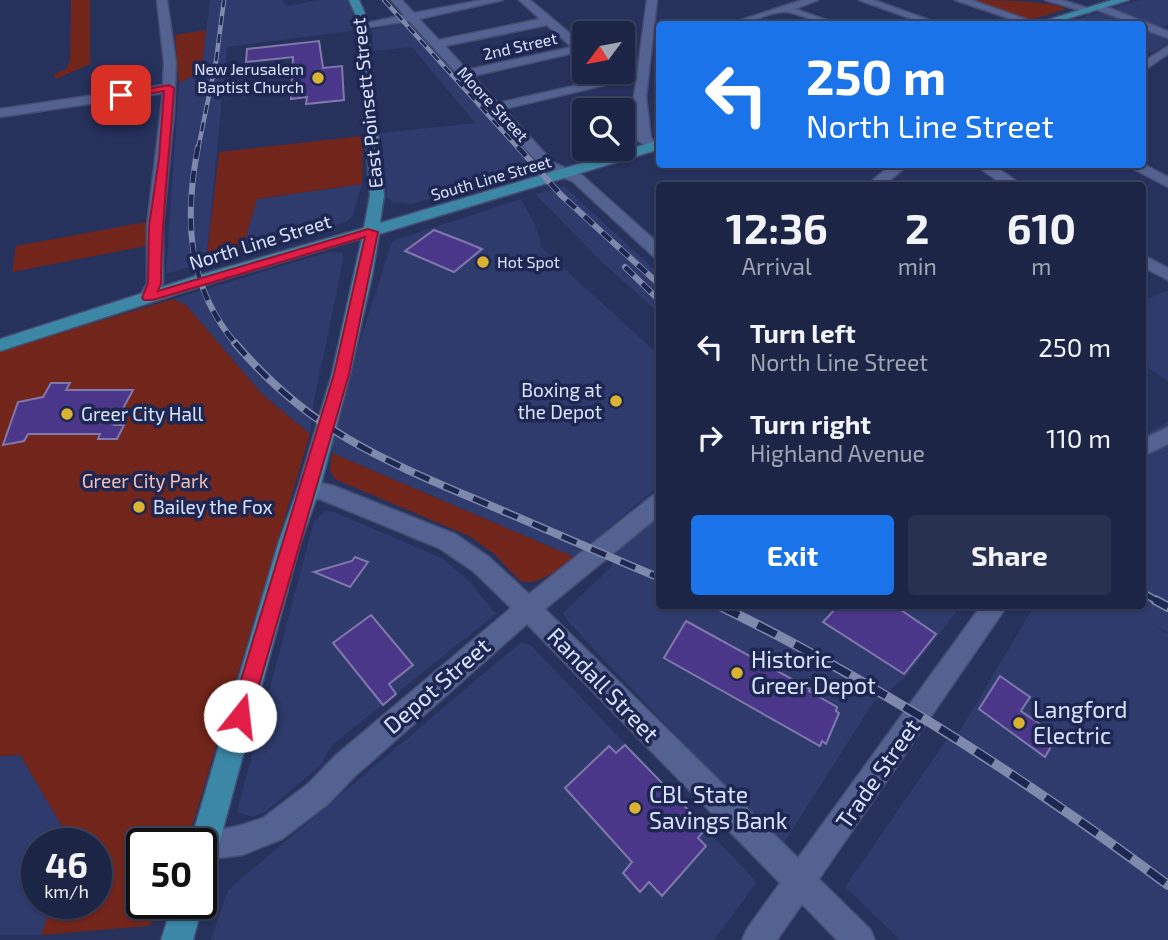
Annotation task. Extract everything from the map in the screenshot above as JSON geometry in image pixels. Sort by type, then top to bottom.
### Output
[{"type":"main road","name":"East Poinsett Street","points":[[208,828],[285,557],[309,488],[341,374],[372,232],[377,195],[362,18],[354,0]]},
{"type":"main road","points":[[1048,21],[1124,0]]},
{"type":"main road","name":"South Line Street","points":[[372,232],[656,145]]},
{"type":"main road","name":"North Line Street","points":[[0,345],[372,232]]},
{"type":"main road","points":[[177,940],[183,919]]},
{"type":"street","points":[[149,298],[155,283],[155,226],[164,159],[169,88],[170,63],[162,0]]},
{"type":"street","name":"Moore Street","points":[[396,0],[549,166],[569,173],[656,250]]},
{"type":"street","points":[[362,27],[498,0]]},
{"type":"street","points":[[524,0],[572,40]]},
{"type":"street","points":[[652,0],[640,97],[644,140],[656,145]]},
{"type":"street","points":[[744,21],[813,0]]},
{"type":"street","points":[[864,0],[926,21]]},
{"type":"street","points":[[960,0],[1027,21]]},
{"type":"street","points":[[1050,0],[1094,8],[1131,21]]},
{"type":"street","points":[[785,9],[819,21]]},
{"type":"street","points":[[438,44],[549,21]]},
{"type":"street","points":[[1146,27],[1168,35]]},
{"type":"street","points":[[646,49],[656,48]]},
{"type":"street","points":[[1146,65],[1168,49]]},
{"type":"street","name":"2nd Street","points":[[466,74],[572,51]]},
{"type":"street","points":[[497,107],[581,84]]},
{"type":"street","points":[[625,84],[640,97]]},
{"type":"street","points":[[0,113],[169,88]]},
{"type":"street","points":[[878,182],[897,168]]},
{"type":"street","points":[[987,168],[1010,182]]},
{"type":"street","points":[[1139,168],[1168,183]]},
{"type":"street","points":[[1146,262],[1168,275]]},
{"type":"street","points":[[1146,446],[1168,435]]},
{"type":"street","name":"Randall Street","points":[[309,488],[326,492],[447,541],[481,565],[859,940]]},
{"type":"street","name":"Depot Street","points":[[217,846],[272,829],[318,794],[345,766],[527,609],[656,505]]},
{"type":"street","name":"Trade Street","points":[[758,940],[993,609]]},
{"type":"shaded area","points":[[210,0],[282,0],[287,6],[320,0],[349,0],[358,30],[227,47],[206,263],[166,274],[179,83],[201,71]]},
{"type":"shaded area","points":[[1139,0],[1168,0],[1168,25],[1159,28],[1168,32],[1168,43],[1152,53],[1146,52],[1146,21],[1071,21]]},
{"type":"shaded area","points":[[411,21],[542,165],[412,204],[394,202],[387,198],[381,133],[475,123],[412,47],[373,51],[372,30]]},
{"type":"shaded area","points":[[362,184],[353,215],[346,222],[241,254],[257,199]]},
{"type":"shaded area","points":[[564,186],[656,271],[656,310],[604,264],[535,194]]},
{"type":"shaded area","points":[[521,199],[535,224],[542,248],[656,352],[656,488],[574,557],[332,453],[334,423],[392,241]]},
{"type":"shaded area","points":[[329,252],[342,253],[344,256],[314,401],[310,434],[262,394],[186,305],[173,299]]},
{"type":"shaded area","points":[[1168,290],[1168,382],[1146,366],[1146,300]]},
{"type":"shaded area","points":[[1168,421],[1168,633],[1150,624],[1168,634],[1168,940],[900,940],[845,887],[945,742],[960,731],[1032,609],[1146,609],[1146,434]]},
{"type":"shaded area","points":[[326,511],[442,558],[471,583],[496,614],[332,745],[320,766],[265,812],[254,816],[245,815],[237,812],[314,521]]},
{"type":"shaded area","points":[[656,514],[656,609],[959,609],[906,677],[873,703],[782,846],[569,623],[563,613],[612,566],[614,551]]},
{"type":"shaded area","points":[[521,642],[531,645],[757,882],[714,940],[211,940],[228,890]]},
{"type":"shaded area","points":[[20,755],[63,828],[21,828],[21,919],[46,919],[41,935],[0,935],[0,756]]},
{"type":"green space","points":[[71,0],[90,0],[90,64],[56,79],[54,74],[66,69],[70,61]]},
{"type":"green space","points":[[965,0],[1033,2],[1066,9],[1034,19]]},
{"type":"green space","points":[[206,30],[201,71],[179,83],[175,35]]},
{"type":"green space","points":[[363,136],[362,184],[257,199],[241,254],[206,263],[219,152]]},
{"type":"green space","points":[[146,222],[146,246],[12,272],[16,246]]},
{"type":"green space","name":"Greer City Park","points":[[173,299],[186,305],[262,394],[310,434],[192,828],[126,828],[126,919],[157,919],[148,926],[41,935],[46,919],[112,919],[112,828],[63,828],[20,755],[0,756],[0,351]]},
{"type":"green space","points":[[332,453],[574,557],[542,579],[520,581],[494,554],[471,537],[335,479],[330,470]]},
{"type":"building","points":[[319,41],[323,68],[342,66],[344,100],[306,104],[307,97],[291,99],[293,57],[246,62],[247,49]]},
{"type":"building","name":"Hot Spot","points":[[434,230],[482,249],[454,272],[405,251]]},
{"type":"building","name":"Greer City Hall","points":[[51,383],[70,383],[66,390],[133,390],[114,425],[124,425],[117,439],[98,439],[100,434],[28,434],[24,441],[3,445],[18,402],[43,397]]},
{"type":"building","points":[[355,557],[368,562],[350,587],[314,572],[352,561]]},
{"type":"building","points":[[835,609],[899,609],[936,634],[904,674],[823,622]]},
{"type":"building","points":[[371,615],[413,665],[389,684],[396,694],[383,705],[333,643]]},
{"type":"building","name":"Historic Greer Depot","points":[[686,621],[810,689],[809,691],[837,707],[836,711],[839,713],[826,744],[822,741],[820,746],[664,658]]},
{"type":"building","name":"Langford Electric","points":[[1000,676],[1030,697],[1021,711],[1057,736],[1045,757],[979,709]]},
{"type":"building","name":"CBL State Savings Bank","points":[[625,745],[706,828],[698,838],[706,846],[662,896],[649,882],[640,892],[623,873],[632,862],[565,788],[609,746],[616,753]]},
{"type":"railway","points":[[198,149],[216,61],[224,0]]},
{"type":"railway","points":[[384,0],[519,149]]},
{"type":"railway","points":[[198,147],[191,200],[193,251],[207,299],[236,344]]},
{"type":"railway","points":[[518,147],[561,195],[656,281]]},
{"type":"railway","points":[[625,267],[656,297]]},
{"type":"railway","points":[[235,343],[295,402],[358,445],[426,478],[656,576]]},
{"type":"railway","points":[[1146,595],[1159,602]]},
{"type":"railway","points":[[1155,600],[1168,607]]},
{"type":"railway","points":[[726,609],[837,668],[950,735],[1060,808],[1168,885]]},
{"type":"place","name":"New Jerusalem Baptist Church","points":[[318,78]]},
{"type":"place","name":"Hot Spot","points":[[483,262]]},
{"type":"place","name":"Boxing at the Depot","points":[[616,401]]},
{"type":"place","name":"Greer City Hall","points":[[67,414]]},
{"type":"place","name":"Bailey the Fox","points":[[139,507]]},
{"type":"place","name":"Historic Greer Depot","points":[[737,673]]},
{"type":"place","name":"Langford Electric","points":[[1019,723]]},
{"type":"place","name":"CBL State Savings Bank","points":[[635,808]]},
{"type":"route","points":[[121,95],[169,88],[164,159],[155,226],[155,283],[149,298],[199,281],[372,232],[341,374],[240,716]]}]
